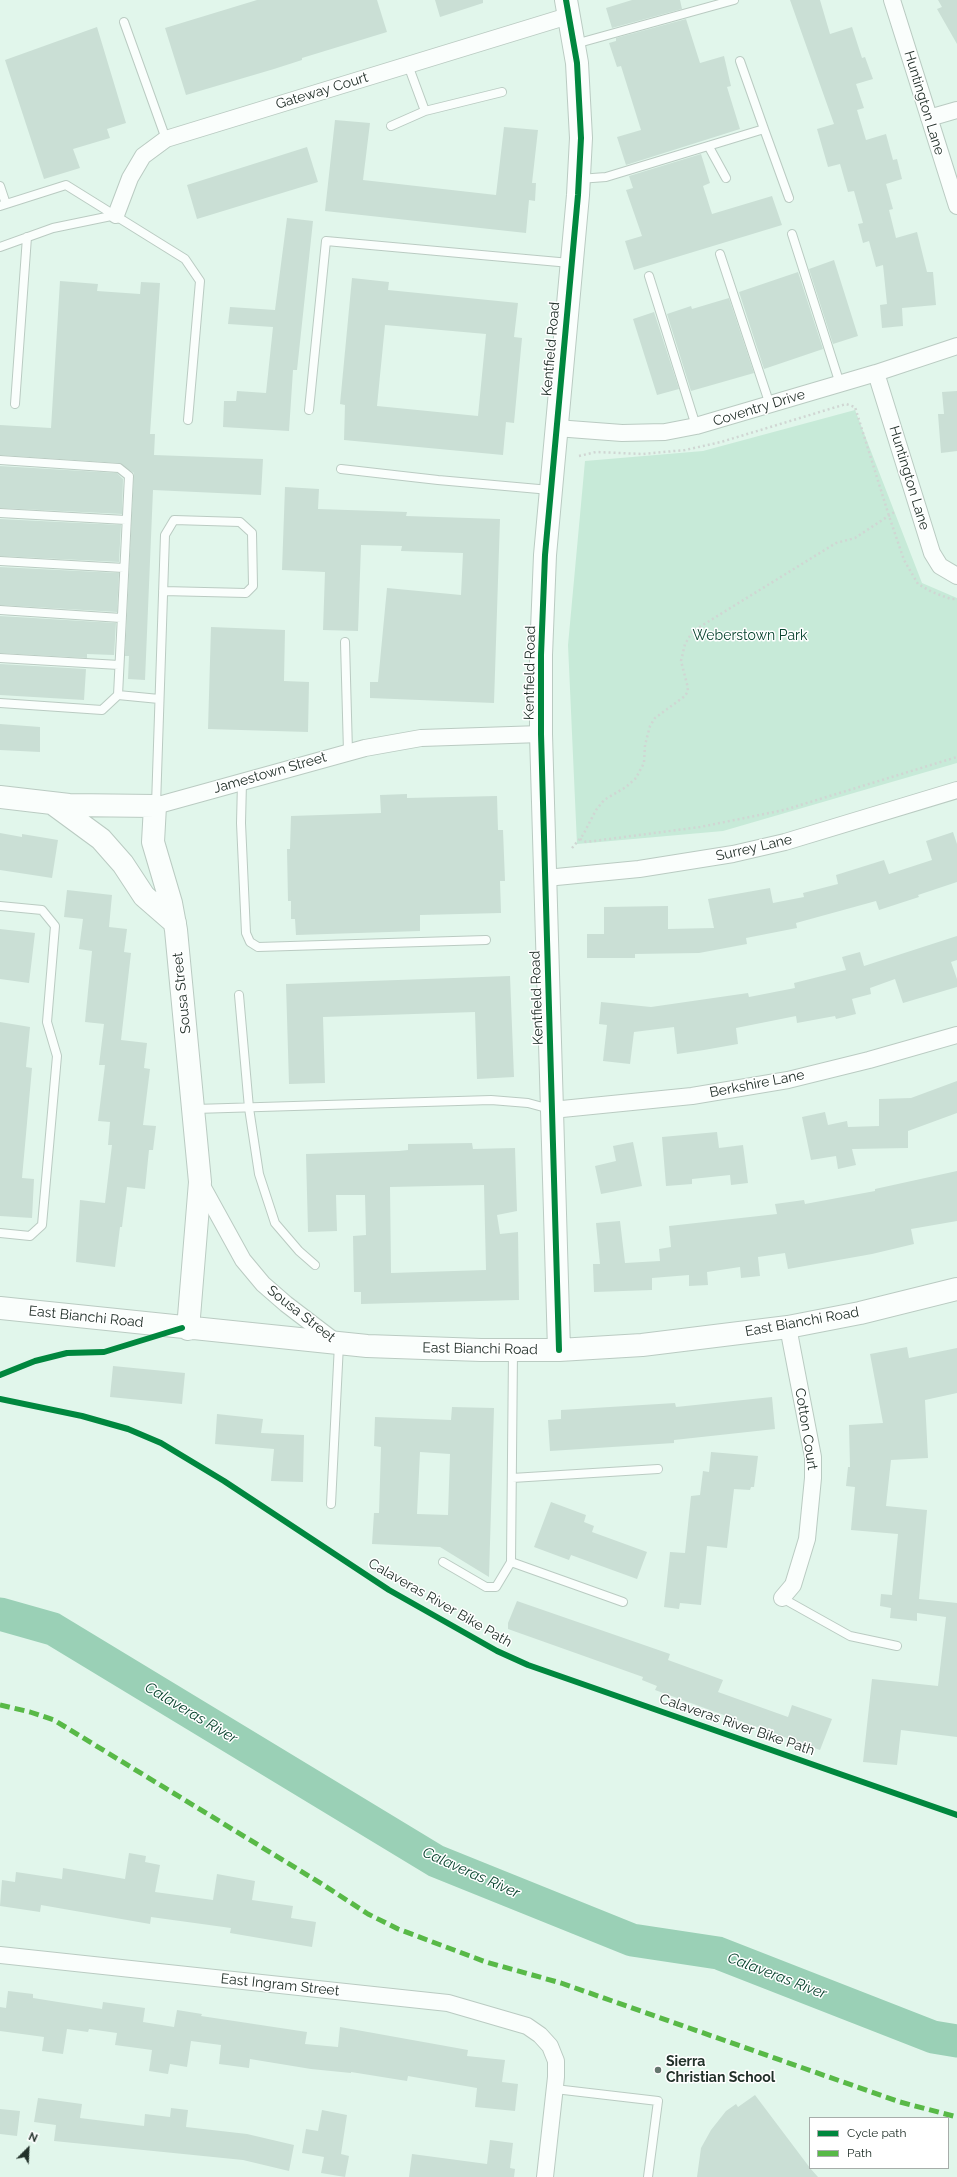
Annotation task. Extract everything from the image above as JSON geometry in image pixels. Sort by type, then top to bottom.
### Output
[{"type":"street","name":"Huntington Lane","points":[[892,0],[957,206]]},
{"type":"street","name":"Kentfield Road","points":[[559,1350],[541,734],[542,640],[550,490],[579,179],[581,138],[578,63],[567,8]]},
{"type":"street","name":"Gateway Court","points":[[116,215],[130,178],[144,156],[166,139],[408,65],[567,8]]},
{"type":"street","points":[[929,118],[957,110]]},
{"type":"street","name":"Coventry Drive","points":[[556,428],[622,433],[666,432],[696,426],[876,373],[957,346]]},
{"type":"street","name":"Huntington Lane","points":[[876,373],[932,553],[940,566],[955,576]]},
{"type":"street","name":"Jamestown Street","points":[[0,798],[52,803],[156,806],[348,752],[421,738],[541,734]]},
{"type":"street","name":"Surrey Lane","points":[[546,878],[639,869],[733,854],[785,842],[957,790]]},
{"type":"street","points":[[52,803],[101,840],[123,864],[144,896],[174,923]]},
{"type":"street","name":"Sousa Street","points":[[156,806],[153,842],[171,903],[174,923],[194,1109],[200,1182],[188,1329]]},
{"type":"street","name":"Berkshire Lane","points":[[552,1110],[692,1096],[788,1080],[869,1060],[957,1035]]},
{"type":"street","name":"Sousa Street","points":[[200,1182],[243,1260],[264,1284],[286,1304],[339,1344]]},
{"type":"street","name":"East Bianchi Road","points":[[0,1308],[339,1344],[458,1350],[559,1350],[642,1345],[788,1326],[860,1313],[957,1289]]},
{"type":"street","name":"Cotton Court","points":[[782,1598],[793,1585],[808,1539],[813,1478],[810,1443],[788,1326]]},
{"type":"street","name":"East Ingram Street","points":[[0,1955],[448,2003],[527,2026],[540,2035],[550,2046],[556,2061],[555,2089]]},
{"type":"street","points":[[545,2177],[555,2089]]},
{"type":"lane","points":[[574,45],[734,0]]},
{"type":"lane","points":[[124,22],[166,139]]},
{"type":"lane","points":[[740,61],[789,198]]},
{"type":"lane","points":[[408,65],[425,111]]},
{"type":"lane","points":[[391,126],[425,111],[502,92]]},
{"type":"lane","points":[[579,179],[606,177],[709,147],[764,129]]},
{"type":"lane","points":[[709,147],[726,178]]},
{"type":"lane","points":[[0,186],[3,205],[66,185],[185,259],[200,281],[188,420]]},
{"type":"lane","points":[[0,247],[53,228],[116,215]]},
{"type":"lane","points":[[792,234],[840,384]]},
{"type":"lane","points":[[15,404],[27,237]]},
{"type":"lane","points":[[309,410],[326,241],[571,263]]},
{"type":"lane","points":[[720,254],[770,405]]},
{"type":"lane","points":[[649,276],[696,426]]},
{"type":"lane","points":[[0,460],[119,468],[128,476],[118,695],[102,710],[0,703]]},
{"type":"lane","points":[[341,469],[438,480],[550,490]]},
{"type":"lane","points":[[0,513],[126,520]]},
{"type":"lane","points":[[156,806],[159,698],[165,535],[174,520],[240,522],[252,533],[252,586],[246,593],[163,591]]},
{"type":"lane","points":[[0,561],[124,568]]},
{"type":"lane","points":[[0,610],[122,618]]},
{"type":"lane","points":[[345,642],[348,752]]},
{"type":"lane","points":[[0,658],[119,665]]},
{"type":"lane","points":[[118,695],[159,698]]},
{"type":"lane","points":[[242,782],[241,823],[246,933],[250,942],[258,947],[486,940]]},
{"type":"lane","points":[[0,906],[42,910],[55,926],[47,1022],[57,1056],[42,1225],[30,1236],[0,1233]]},
{"type":"lane","points":[[239,996],[249,1108],[259,1174],[274,1222],[299,1251],[315,1265]]},
{"type":"lane","points":[[194,1109],[492,1100],[528,1103],[552,1110]]},
{"type":"lane","points":[[331,1504],[339,1344]]},
{"type":"lane","points":[[443,1562],[486,1587],[496,1587],[511,1562],[513,1350]]},
{"type":"lane","points":[[512,1478],[658,1469]]},
{"type":"lane","points":[[511,1562],[623,1602]]},
{"type":"lane","points":[[782,1598],[850,1636],[897,1646]]},
{"type":"lane","points":[[555,2089],[658,2101],[648,2177]]},
{"type":"path","points":[[579,456],[596,452],[643,454],[685,450],[721,442],[846,404],[855,407],[860,416],[889,516],[904,560],[918,584],[932,592],[951,599],[957,599]]},
{"type":"path","points":[[572,848],[590,825],[596,810],[604,800],[626,787],[636,778],[644,763],[645,746],[650,726],[656,718],[685,696],[688,691],[681,661],[685,644],[693,631],[836,543],[855,538],[896,511]]},
{"type":"path","points":[[580,839],[586,842],[700,827],[784,810],[957,757]]},
{"type":"green space","name":"Weberstown Park","points":[[855,410],[922,583],[957,598],[957,763],[723,831],[577,844],[568,645],[585,461],[703,451]]},
{"type":"building","points":[[257,0],[377,0],[387,32],[302,58],[302,60],[274,69],[186,95],[165,28]]},
{"type":"building","points":[[435,0],[483,0],[483,3],[440,17]]},
{"type":"building","points":[[632,0],[680,0],[682,9],[612,28],[606,8]]},
{"type":"building","points":[[790,0],[820,0],[830,34],[852,27],[862,58],[865,57],[873,79],[856,84],[864,108],[857,110],[866,140],[886,134],[893,160],[897,159],[902,179],[886,184],[893,209],[889,210],[896,238],[917,232],[927,272],[933,272],[936,305],[902,308],[903,326],[882,328],[880,305],[887,304],[883,265],[876,267],[869,241],[863,243],[858,224],[863,223],[854,191],[848,192],[840,164],[828,167],[817,129],[834,124]]},
{"type":"building","points":[[938,0],[957,0],[957,44],[937,9],[942,7]]},
{"type":"building","points":[[686,19],[700,63],[724,56],[731,86],[727,87],[740,129],[626,165],[617,137],[641,130],[621,66],[617,67],[609,43],[616,41],[616,38]]},
{"type":"building","points":[[97,27],[126,123],[107,129],[110,138],[73,149],[80,168],[44,179],[5,60]]},
{"type":"building","points":[[335,120],[370,123],[363,180],[496,195],[504,127],[538,130],[532,183],[536,183],[535,201],[529,200],[526,233],[325,211]]},
{"type":"building","points":[[307,147],[318,182],[197,219],[187,185]]},
{"type":"building","points":[[701,154],[710,183],[703,186],[712,214],[772,196],[782,225],[634,270],[625,241],[642,236],[626,190],[633,188],[629,176]]},
{"type":"building","points":[[287,218],[313,221],[297,370],[293,370],[289,431],[223,427],[224,401],[236,401],[237,391],[266,393],[273,327],[228,324],[230,307],[275,310]]},
{"type":"building","points":[[834,260],[858,336],[833,344],[809,269]]},
{"type":"building","points":[[798,272],[823,349],[764,369],[739,292]]},
{"type":"building","points":[[352,278],[389,282],[388,290],[518,303],[514,337],[522,338],[514,423],[506,422],[503,455],[344,440],[345,405],[340,404]],"holes":[[[385,325],[486,334],[478,416],[377,406]]]},
{"type":"building","points":[[60,281],[98,284],[97,291],[140,294],[141,282],[160,283],[150,434],[155,434],[154,455],[263,459],[261,495],[153,490],[145,680],[128,679],[129,656],[125,656],[134,473],[119,463],[0,455],[0,425],[51,428]]},
{"type":"building","points":[[729,298],[754,373],[691,391],[667,314],[691,306],[692,309]]},
{"type":"building","points":[[654,312],[679,389],[657,395],[633,319]]},
{"type":"building","points":[[957,391],[957,451],[941,453],[938,414],[944,414],[942,392]]},
{"type":"building","points":[[0,466],[117,473],[123,479],[122,514],[0,508]]},
{"type":"building","points":[[285,487],[319,489],[318,509],[407,512],[406,516],[500,519],[494,703],[370,698],[370,682],[378,682],[387,588],[461,595],[463,553],[401,551],[402,546],[361,545],[358,631],[323,630],[325,572],[282,570]]},
{"type":"building","points":[[0,519],[121,525],[119,562],[0,556]]},
{"type":"building","points":[[0,567],[119,573],[117,612],[0,605]]},
{"type":"building","points":[[0,616],[116,623],[114,655],[87,654],[87,658],[0,653]]},
{"type":"building","points":[[211,627],[285,630],[284,681],[309,682],[308,732],[208,729]]},
{"type":"building","points":[[0,664],[86,669],[84,700],[0,695]]},
{"type":"building","points":[[0,724],[40,727],[40,752],[0,750]]},
{"type":"building","points":[[407,794],[407,798],[497,796],[498,830],[503,830],[505,881],[500,881],[501,913],[420,915],[420,931],[296,935],[295,919],[291,919],[291,901],[288,901],[287,849],[290,849],[291,816],[381,813],[380,795]]},
{"type":"building","points":[[953,832],[957,844],[957,882],[918,895],[919,897],[879,910],[876,901],[796,923],[797,928],[746,938],[747,944],[699,953],[635,954],[635,958],[587,958],[587,934],[604,934],[604,907],[668,906],[668,929],[714,928],[708,899],[770,888],[773,903],[804,897],[803,893],[838,884],[836,875],[884,860],[889,874],[932,860],[926,841]]},
{"type":"building","points":[[0,833],[22,837],[22,834],[58,840],[52,878],[0,870]]},
{"type":"building","points":[[67,890],[112,895],[109,927],[127,929],[124,952],[131,953],[121,1040],[147,1043],[144,1068],[150,1069],[143,1125],[156,1126],[153,1150],[149,1150],[145,1189],[127,1187],[115,1267],[76,1262],[80,1200],[105,1203],[112,1145],[108,1145],[110,1122],[98,1121],[105,1065],[99,1065],[104,1024],[85,1022],[92,951],[79,949],[83,919],[64,917]]},
{"type":"building","points":[[0,929],[35,933],[29,983],[0,979]]},
{"type":"building","points":[[957,936],[957,960],[951,962],[957,979],[957,987],[903,1003],[895,979],[870,988],[871,994],[852,999],[856,1014],[836,1019],[835,1016],[797,1023],[796,1016],[736,1028],[738,1044],[677,1054],[674,1027],[634,1032],[630,1064],[603,1061],[607,1025],[599,1024],[601,1002],[651,1007],[748,993],[749,997],[795,988],[794,983],[846,970],[842,957],[860,952],[864,966]]},
{"type":"building","points":[[510,976],[514,1077],[477,1079],[475,1012],[323,1017],[325,1083],[289,1084],[286,984]]},
{"type":"building","points":[[0,1022],[30,1027],[26,1067],[32,1068],[22,1178],[34,1179],[32,1218],[0,1216]]},
{"type":"building","points":[[957,1081],[957,1113],[908,1131],[908,1148],[852,1149],[856,1165],[838,1169],[836,1156],[811,1160],[802,1117],[825,1112],[828,1125],[847,1121],[848,1127],[879,1126],[879,1099],[911,1098]]},
{"type":"building","points":[[717,1132],[719,1148],[743,1145],[748,1183],[731,1185],[730,1175],[692,1179],[692,1184],[666,1186],[662,1137]]},
{"type":"building","points":[[633,1142],[642,1186],[601,1194],[595,1166],[616,1161],[613,1146]]},
{"type":"building","points":[[472,1143],[473,1149],[515,1148],[517,1211],[497,1215],[500,1234],[518,1232],[519,1300],[361,1304],[361,1292],[354,1292],[353,1236],[366,1235],[365,1195],[336,1195],[337,1231],[308,1232],[306,1154],[399,1151],[408,1150],[408,1144]],"holes":[[[484,1185],[486,1270],[391,1273],[390,1187]]]},
{"type":"building","points":[[957,1171],[957,1221],[911,1229],[914,1244],[872,1254],[788,1269],[785,1253],[758,1257],[760,1276],[741,1278],[740,1267],[707,1272],[708,1285],[689,1286],[689,1275],[652,1278],[652,1290],[594,1292],[593,1264],[600,1264],[596,1223],[620,1221],[625,1263],[660,1261],[659,1249],[671,1247],[669,1226],[777,1214],[775,1204],[804,1200],[805,1204],[875,1191],[875,1189]]},
{"type":"building","points":[[907,1347],[909,1358],[957,1348],[957,1393],[925,1400],[928,1458],[891,1460],[886,1506],[927,1510],[919,1599],[957,1603],[957,1737],[901,1730],[897,1765],[863,1762],[872,1679],[938,1686],[946,1617],[917,1613],[917,1621],[890,1618],[891,1608],[880,1606],[881,1594],[892,1595],[898,1534],[851,1530],[855,1487],[846,1486],[848,1467],[850,1467],[849,1425],[883,1423],[870,1354]]},
{"type":"building","points":[[113,1366],[185,1373],[182,1404],[110,1397]]},
{"type":"building","points":[[772,1397],[775,1429],[674,1440],[674,1443],[550,1451],[548,1420],[561,1419],[561,1410],[675,1403],[676,1407]]},
{"type":"building","points":[[452,1407],[494,1408],[489,1577],[440,1547],[372,1544],[374,1513],[379,1513],[381,1447],[374,1446],[375,1417],[451,1420]],"holes":[[[420,1452],[450,1454],[448,1515],[417,1514]]]},
{"type":"building","points":[[217,1414],[263,1419],[261,1433],[304,1435],[303,1482],[271,1481],[274,1449],[215,1444]]},
{"type":"building","points":[[711,1452],[758,1456],[754,1487],[751,1487],[750,1490],[734,1489],[727,1548],[707,1546],[701,1605],[680,1603],[679,1609],[664,1607],[670,1552],[685,1553],[691,1496],[700,1495],[703,1471],[709,1472]]},
{"type":"building","points":[[551,1502],[586,1515],[584,1522],[594,1526],[592,1532],[647,1552],[637,1579],[571,1555],[569,1560],[534,1547]]},
{"type":"building","points":[[517,1601],[670,1654],[668,1660],[723,1680],[718,1692],[788,1717],[792,1705],[832,1719],[820,1750],[655,1690],[657,1686],[642,1680],[643,1677],[508,1629],[508,1623]]},
{"type":"building","points":[[129,1853],[146,1856],[145,1862],[160,1865],[155,1892],[213,1900],[217,1874],[255,1881],[252,1900],[293,1906],[291,1918],[316,1922],[312,1947],[230,1933],[231,1928],[151,1917],[150,1924],[41,1905],[40,1912],[0,1906],[2,1880],[15,1882],[16,1872],[62,1879],[63,1868],[125,1879]]},
{"type":"building","points":[[8,1991],[33,1994],[33,1998],[102,2009],[103,2002],[145,2008],[143,2022],[174,2027],[177,2010],[202,2014],[201,2016],[307,2032],[305,2044],[338,2047],[340,2027],[468,2050],[467,2056],[505,2060],[502,2082],[518,2084],[515,2111],[475,2107],[477,2088],[408,2076],[407,2081],[351,2072],[311,2069],[250,2059],[249,2068],[219,2064],[221,2045],[191,2041],[187,2067],[170,2064],[168,2074],[149,2071],[152,2050],[115,2045],[117,2033],[89,2029],[88,2032],[67,2029],[63,2054],[42,2051],[44,2037],[0,2031],[0,2007],[6,2008]]},
{"type":"building","points":[[755,2095],[809,2167],[809,2169],[811,2169],[818,2177],[697,2177],[701,2148],[711,2130],[726,2111],[736,2104],[738,2107]]},
{"type":"building","points":[[38,2098],[82,2104],[80,2118],[144,2126],[145,2114],[170,2117],[171,2108],[188,2110],[186,2127],[247,2134],[294,2145],[289,2171],[243,2160],[54,2141],[56,2125],[34,2122]]},
{"type":"building","points":[[0,2109],[20,2111],[17,2136],[0,2134]]},
{"type":"building","points":[[322,2110],[347,2115],[341,2154],[349,2156],[345,2177],[321,2173],[324,2157],[302,2153],[306,2129],[318,2131]]},
{"type":"building","points":[[490,2140],[513,2143],[510,2168],[515,2169],[514,2177],[409,2177],[412,2154],[487,2164]]},
{"type":"waterway","name":"Calaveras River","points":[[0,1614],[53,1629],[436,1861],[632,1940],[718,1953],[933,2037],[957,2041]]},
{"type":"marked path","points":[[0,1705],[30,1712],[54,1720],[322,1884],[368,1914],[398,1929],[486,1962],[561,1983],[900,2102],[957,2117]]},
{"type":"cycle path","points":[[559,1350],[541,734],[541,655],[545,555],[578,195],[581,138],[577,63],[566,0]]},
{"type":"cycle path","points":[[0,1375],[35,1361],[67,1353],[104,1352],[182,1328]]},
{"type":"cycle path","name":"Calaveras River Bike Path","points":[[0,1399],[82,1416],[128,1429],[161,1443],[224,1481],[389,1590],[497,1651],[528,1665],[957,1815]]},
{"type":"place","name":"Sierra Christian School","points":[[658,2070]]}]
